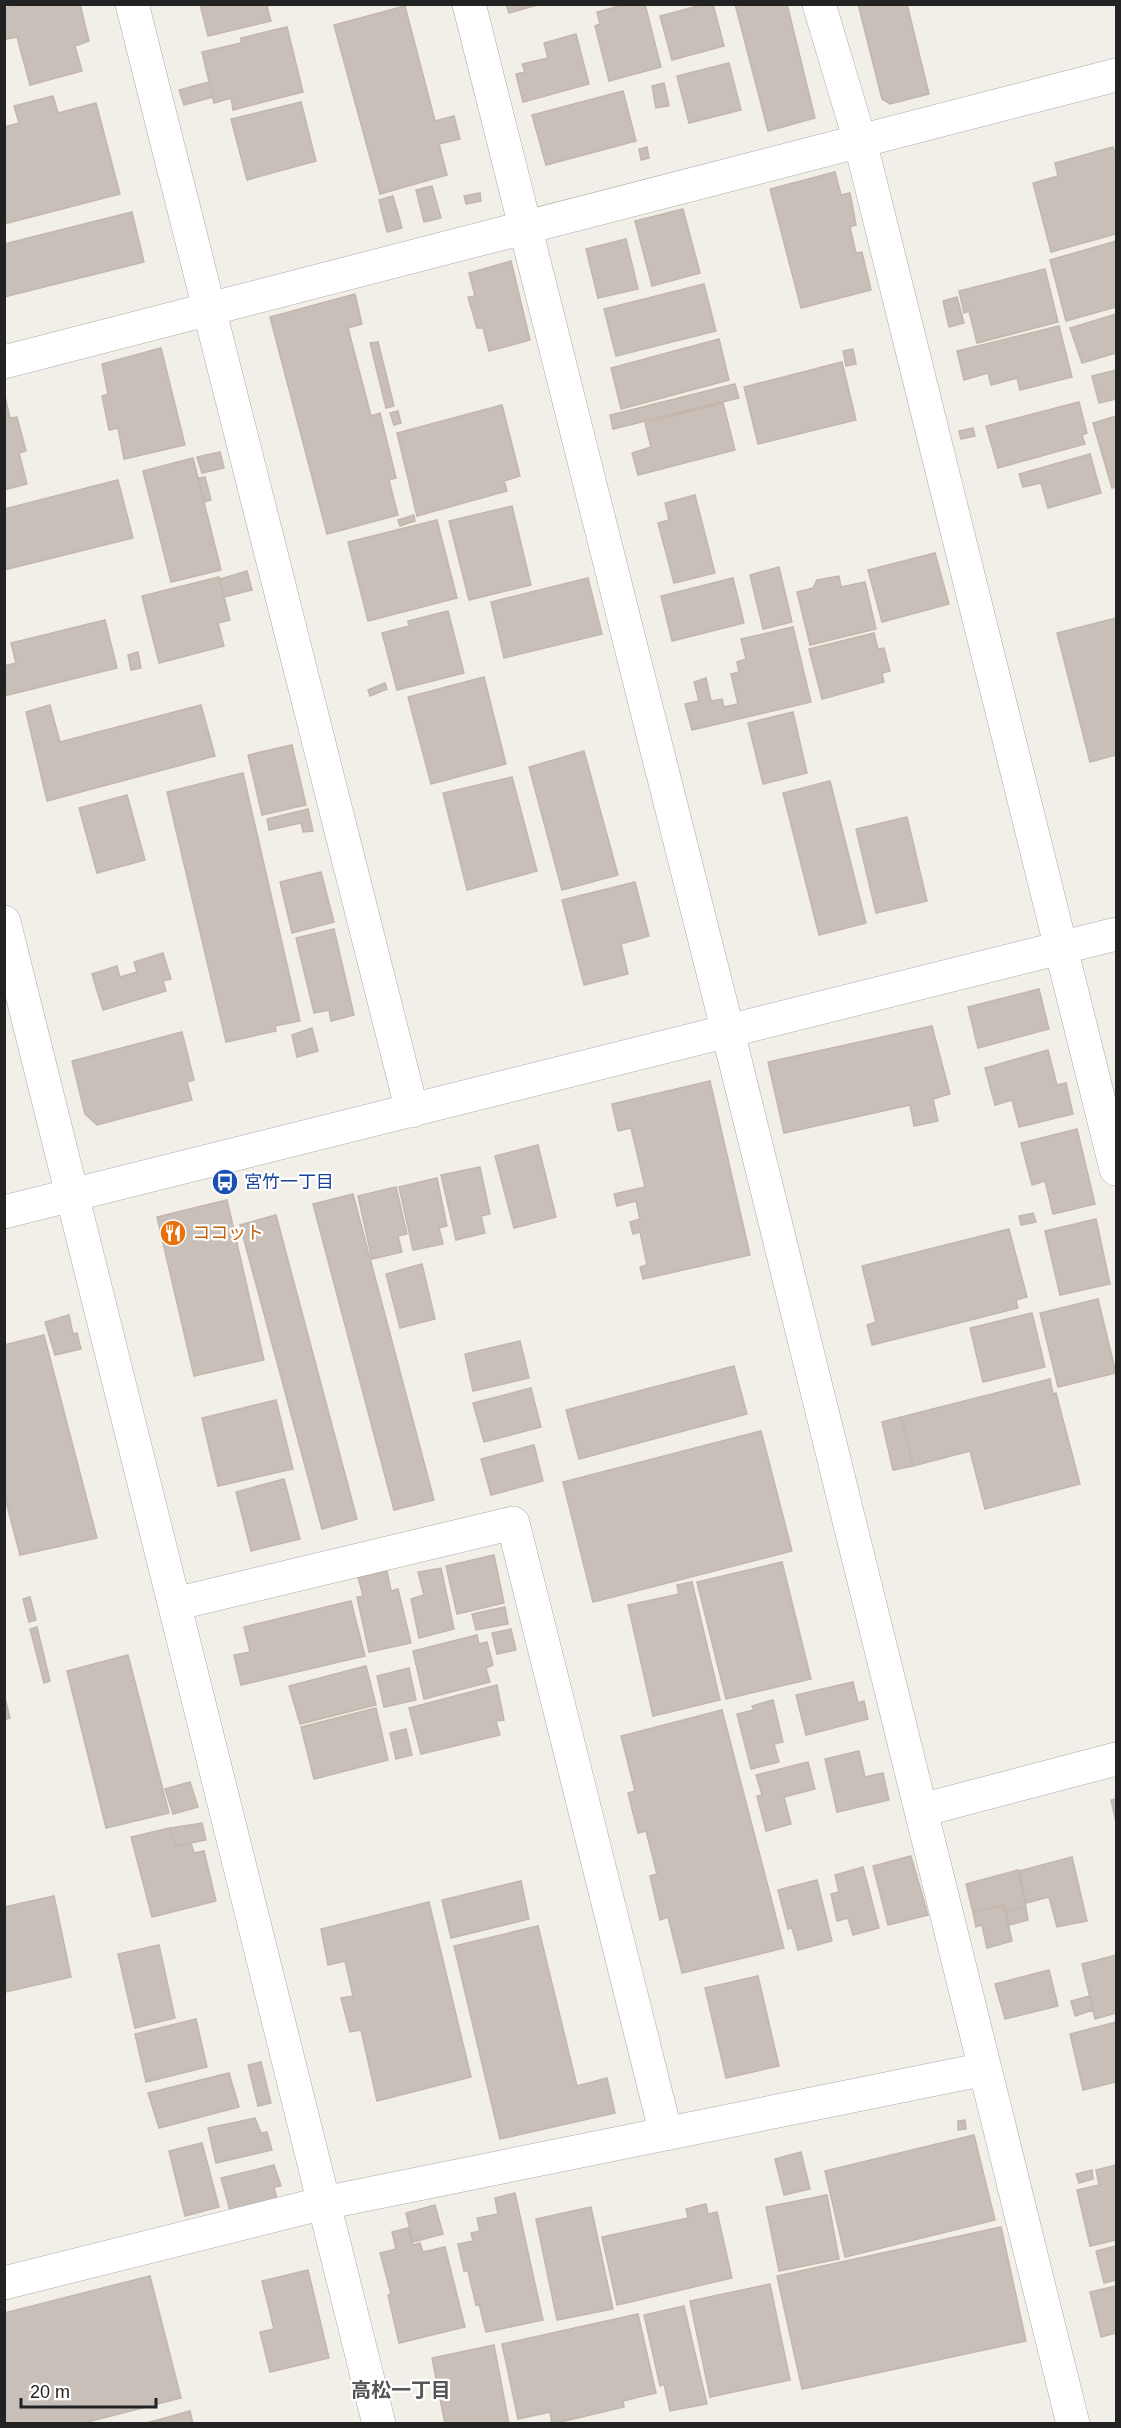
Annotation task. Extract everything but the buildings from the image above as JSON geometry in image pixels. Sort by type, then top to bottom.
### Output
[{"type":"street","points":[[132,4],[412,1111]]},
{"type":"street","points":[[469,4],[728,1032],[1073,2424]]},
{"type":"street","points":[[819,4],[860,141],[1116,1169]]},
{"type":"street","points":[[4,362],[1116,75]]},
{"type":"street","points":[[4,922],[380,2424]]},
{"type":"street","points":[[4,1212],[1116,934]]},
{"type":"street","points":[[175,1604],[513,1523],[666,2134]]},
{"type":"street","points":[[922,1810],[1116,1760]]},
{"type":"street","points":[[4,2283],[324,2202],[985,2069]]},
{"type":"place","name":"宮竹一丁目","points":[[225,1182]]},
{"type":"place","name":"ココット","points":[[173,1233]]},
{"type":"district","name":"高松一丁目","points":[[401,2390]]}]
